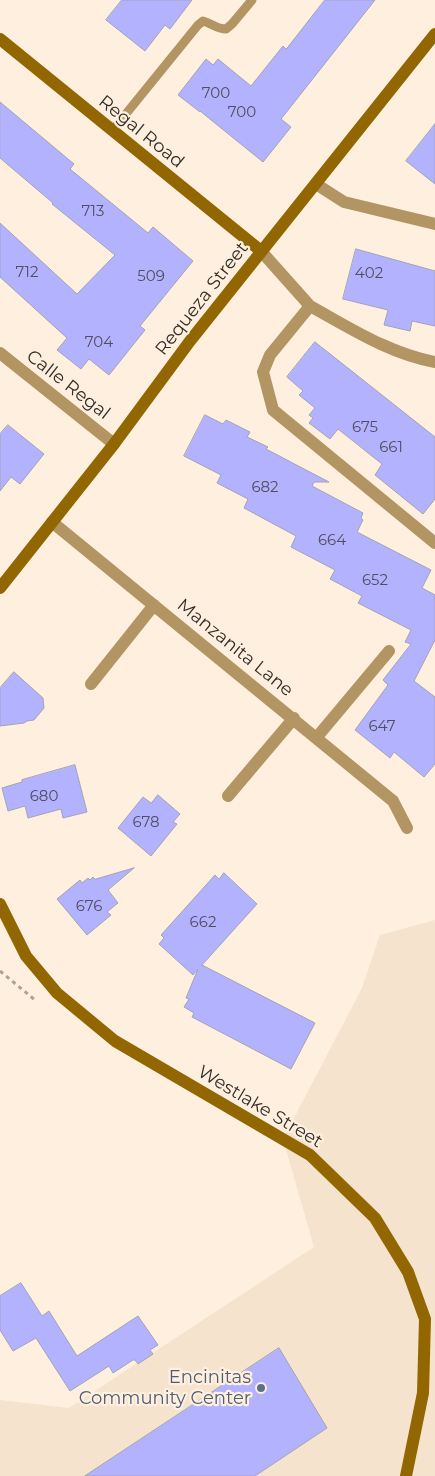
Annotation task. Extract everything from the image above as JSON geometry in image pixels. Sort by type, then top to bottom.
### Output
[{"type":"street","name":"Requeza Street","points":[[0,588],[114,444],[190,341],[260,251],[316,184],[435,34]]},
{"type":"street","name":"Regal Road","points":[[0,40],[260,251]]},
{"type":"street","points":[[316,184],[344,202],[435,224]]},
{"type":"street","points":[[260,251],[310,306],[381,345],[435,362]]},
{"type":"street","points":[[310,306],[270,356],[264,372],[273,410],[435,543]]},
{"type":"street","name":"Calle Regal","points":[[0,353],[114,444]]},
{"type":"street","name":"Manzanita Lane","points":[[52,522],[294,718],[393,801],[408,828]]},
{"type":"street","name":"Manzanita Lane","points":[[91,684],[154,605]]},
{"type":"street","points":[[317,737],[389,651]]},
{"type":"street","name":"Manzanita Lane","points":[[228,796],[294,718]]},
{"type":"street","name":"Westlake Street","points":[[0,904],[26,956],[57,993],[115,1041],[310,1155],[375,1218],[408,1272],[425,1319],[423,1393],[406,1476]]},
{"type":"lane","points":[[112,131],[198,25],[203,21],[212,23],[219,29],[226,29],[252,0]]},
{"type":"path","points":[[0,971],[35,1000]]},
{"type":"shaded area","points":[[435,920],[435,1476],[0,1476],[0,1400],[69,1408],[314,1247],[283,1139],[362,988],[380,935]]},
{"type":"building","points":[[122,0],[192,0],[170,29],[165,25],[145,51],[106,20]]},
{"type":"building","points":[[325,0],[375,0],[281,119],[291,127],[263,162],[178,95],[206,59],[213,65],[218,59],[251,86],[283,46],[286,49]]},
{"type":"building","points":[[0,102],[74,164],[70,169],[148,233],[153,227],[193,261],[140,326],[145,330],[109,375],[89,359],[81,369],[57,350],[67,338],[0,277],[0,223],[77,294],[115,255],[52,204],[0,158]]},
{"type":"building","points":[[435,124],[435,184],[406,161]]},
{"type":"building","points":[[356,249],[435,271],[435,326],[412,321],[410,331],[384,325],[388,310],[343,299]]},
{"type":"building","points":[[315,342],[435,437],[435,499],[423,514],[375,475],[382,464],[338,429],[330,439],[309,423],[313,418],[309,415],[315,408],[299,395],[303,391],[287,377]]},
{"type":"building","points":[[205,415],[223,424],[226,420],[250,432],[247,437],[329,482],[314,482],[312,486],[363,513],[361,518],[363,520],[357,532],[431,570],[422,588],[435,595],[435,640],[414,681],[435,697],[435,764],[424,777],[394,752],[390,758],[355,730],[388,685],[383,680],[411,644],[405,642],[411,630],[358,603],[362,596],[330,579],[335,570],[291,547],[296,536],[244,508],[248,499],[217,483],[221,475],[184,456]]},
{"type":"building","points":[[8,425],[44,454],[20,484],[11,477],[0,491],[0,434]]},
{"type":"building","points":[[14,672],[43,698],[44,708],[34,720],[0,726],[0,688]]},
{"type":"building","points":[[75,765],[87,812],[63,818],[61,809],[28,818],[25,806],[8,811],[2,788],[22,782],[22,780]]},
{"type":"building","points":[[158,795],[180,814],[173,822],[177,824],[151,856],[118,828],[143,797],[151,803]]},
{"type":"building","points":[[134,868],[108,890],[118,903],[107,912],[111,915],[87,935],[57,899],[80,880],[82,883],[88,878],[90,880],[93,877],[95,879]]},
{"type":"building","points":[[224,873],[257,904],[202,965],[315,1023],[291,1069],[192,1017],[194,1013],[184,1007],[189,999],[186,998],[198,969],[193,975],[159,944],[164,938],[161,935],[215,875],[219,879]]},
{"type":"building","points":[[21,1283],[42,1316],[49,1311],[77,1356],[138,1316],[158,1345],[150,1350],[153,1354],[138,1364],[133,1360],[113,1373],[109,1366],[70,1391],[36,1338],[13,1351],[0,1330],[0,1296]]},
{"type":"building","name":"Encinitas Community Center","points":[[279,1348],[327,1428],[255,1476],[85,1476]]},
{"type":"place","name":"Encinitas Community Center","points":[[261,1388]]}]
